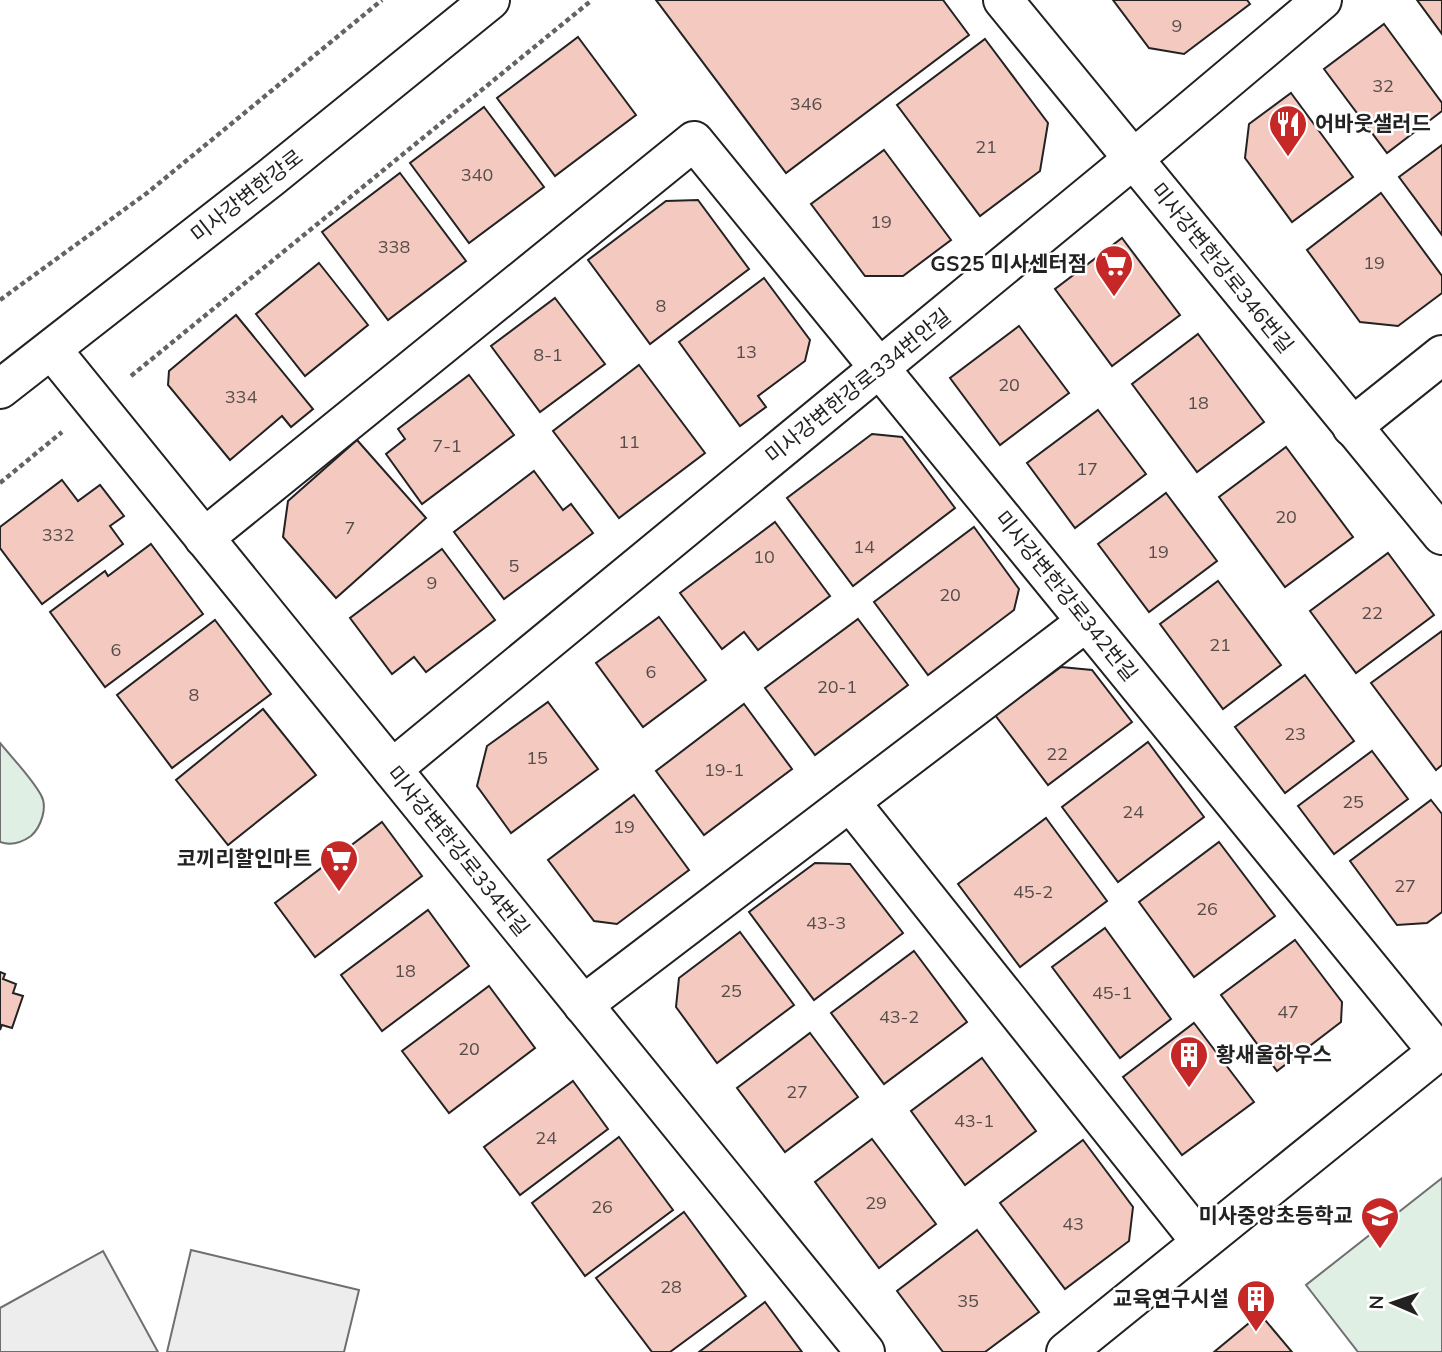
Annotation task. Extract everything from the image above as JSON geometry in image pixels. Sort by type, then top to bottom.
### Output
[{"type":"street","name":"미사강변한강로","points":[[0,389],[269,179],[490,0]]},
{"type":"street","name":"미사강변한강로346번길","points":[[1003,0],[1442,535]]},
{"type":"street","name":"미사강변한강로334번안길","points":[[392,769],[1132,160],[1322,0]]},
{"type":"street","name":"미사강변한강로342번길","points":[[204,538],[694,141],[1086,622],[1440,1050]]},
{"type":"street","name":"미사강변한강로334번길","points":[[52,350],[865,1352]]},
{"type":"street","points":[[1352,427],[1442,355]]},
{"type":"street","points":[[583,1005],[1086,622]]},
{"type":"street","points":[[850,802],[1201,1242]]},
{"type":"street","points":[[1066,1352],[1440,1050]]},
{"type":"path","points":[[0,300],[147,193],[382,0]]},
{"type":"path","points":[[0,483],[592,0]]},
{"type":"green space","points":[[0,743],[32,782],[44,805],[35,832],[12,844],[0,842]]},
{"type":"green space","points":[[1442,1178],[1442,1352],[1358,1352],[1306,1285]]},
{"type":"shaded area","points":[[191,1250],[359,1290],[344,1352],[167,1352]]},
{"type":"shaded area","points":[[103,1251],[158,1352],[0,1352],[0,1308]]},
{"type":"building","points":[[656,0],[943,0],[969,35],[786,173]]},
{"type":"building","points":[[1113,0],[1247,0],[1250,4],[1184,54],[1149,48]]},
{"type":"building","points":[[1417,0],[1442,0],[1442,34]]},
{"type":"building","points":[[1384,24],[1442,103],[1442,111],[1387,153],[1324,69]]},
{"type":"building","points":[[578,37],[636,115],[555,176],[497,98]]},
{"type":"building","points":[[985,39],[1048,123],[1040,171],[980,216],[897,105]]},
{"type":"building","points":[[1291,93],[1353,177],[1292,222],[1245,158],[1249,124]]},
{"type":"building","points":[[484,107],[544,187],[469,243],[410,163]]},
{"type":"building","points":[[1442,145],[1442,235],[1399,177]]},
{"type":"building","points":[[884,150],[951,240],[903,276],[865,276],[811,204]]},
{"type":"building","points":[[400,173],[466,261],[388,320],[322,232]]},
{"type":"building","points":[[1381,193],[1442,276],[1442,293],[1398,326],[1360,322],[1307,250]]},
{"type":"building","points":[[698,200],[749,269],[650,344],[588,260],[666,201]]},
{"type":"building","points":[[1122,238],[1180,315],[1112,366],[1055,289]]},
{"type":"building","points":[[319,263],[368,325],[305,376],[256,314]]},
{"type":"building","points":[[764,278],[810,340],[805,361],[758,396],[766,407],[740,426],[679,342]]},
{"type":"building","points":[[555,298],[605,364],[540,412],[491,346]]},
{"type":"building","points":[[236,315],[313,409],[291,427],[282,416],[230,460],[168,385],[169,371]]},
{"type":"building","points":[[1019,326],[1069,393],[1000,445],[950,378]]},
{"type":"building","points":[[1198,334],[1264,422],[1197,472],[1132,384]]},
{"type":"building","points":[[639,365],[705,453],[619,518],[553,431]]},
{"type":"building","points":[[469,375],[514,435],[422,504],[386,454],[405,439],[398,429]]},
{"type":"building","points":[[1098,410],[1146,474],[1075,528],[1027,463]]},
{"type":"building","points":[[872,434],[902,437],[955,508],[853,586],[787,498]]},
{"type":"building","points":[[357,440],[426,518],[336,598],[283,537],[288,501]]},
{"type":"building","points":[[1286,447],[1353,537],[1285,587],[1219,497]]},
{"type":"building","points":[[534,471],[563,510],[571,504],[593,533],[504,599],[454,532]]},
{"type":"building","points":[[62,480],[78,501],[100,485],[124,516],[110,526],[123,544],[42,604],[0,548],[0,527]]},
{"type":"building","points":[[1166,493],[1217,561],[1149,612],[1098,544]]},
{"type":"building","points":[[775,522],[830,596],[758,650],[744,632],[722,649],[680,593]]},
{"type":"building","points":[[974,527],[1019,589],[1014,610],[928,675],[874,602]]},
{"type":"building","points":[[151,544],[203,614],[105,687],[50,612],[105,571],[108,576]]},
{"type":"building","points":[[442,549],[495,620],[426,672],[414,657],[392,674],[350,618]]},
{"type":"building","points":[[1388,553],[1434,615],[1356,673],[1310,611]]},
{"type":"building","points":[[1218,581],[1281,665],[1223,709],[1160,624]]},
{"type":"building","points":[[659,617],[706,680],[643,727],[596,663]]},
{"type":"building","points":[[858,619],[908,685],[815,755],[765,688]]},
{"type":"building","points":[[215,620],[271,694],[172,768],[117,695]]},
{"type":"building","points":[[1442,631],[1442,765],[1436,770],[1371,683]]},
{"type":"building","points":[[1061,667],[1092,670],[1132,722],[1048,785],[995,715]]},
{"type":"building","points":[[1305,675],[1354,741],[1285,793],[1235,727]]},
{"type":"building","points":[[548,702],[598,769],[511,833],[477,786],[487,746]]},
{"type":"building","points":[[744,704],[792,769],[704,835],[656,771]]},
{"type":"building","points":[[263,709],[316,775],[228,845],[176,780]]},
{"type":"building","points":[[1148,742],[1204,817],[1118,882],[1062,807]]},
{"type":"building","points":[[1372,751],[1408,799],[1334,854],[1298,806]]},
{"type":"building","points":[[634,795],[689,870],[617,924],[594,921],[548,860]]},
{"type":"building","points":[[1431,800],[1442,814],[1442,912],[1427,923],[1397,925],[1350,861]]},
{"type":"building","points":[[1046,818],[1107,901],[1020,967],[958,884]]},
{"type":"building","points":[[382,822],[422,876],[315,957],[275,903]]},
{"type":"building","points":[[1219,842],[1275,916],[1194,977],[1139,902]]},
{"type":"building","points":[[815,863],[850,864],[903,933],[814,1000],[749,912]]},
{"type":"building","points":[[428,910],[469,966],[382,1031],[341,975]]},
{"type":"building","points":[[1105,928],[1171,1019],[1120,1058],[1052,967]]},
{"type":"building","points":[[740,932],[794,1005],[717,1063],[676,1007],[679,978]]},
{"type":"building","points":[[1295,940],[1342,1002],[1341,1022],[1277,1071],[1221,995]]},
{"type":"building","points":[[914,951],[967,1022],[884,1084],[831,1013]]},
{"type":"building","points":[[0,972],[5,974],[3,979],[16,984],[13,993],[23,996],[12,1028],[2,1025],[0,1030]]},
{"type":"building","points":[[489,986],[535,1048],[449,1113],[402,1051]]},
{"type":"building","name":"황새울하우스","points":[[1194,1023],[1254,1102],[1182,1155],[1123,1077]]},
{"type":"building","points":[[810,1033],[858,1097],[785,1152],[737,1088]]},
{"type":"building","points":[[982,1058],[1036,1131],[965,1185],[911,1111]]},
{"type":"building","points":[[573,1081],[608,1129],[520,1195],[484,1147]]},
{"type":"building","points":[[619,1137],[673,1210],[585,1276],[532,1203]]},
{"type":"building","points":[[872,1139],[936,1224],[879,1268],[815,1182]]},
{"type":"building","points":[[1083,1140],[1133,1207],[1129,1241],[1065,1289],[1000,1203]]},
{"type":"building","points":[[684,1212],[746,1296],[670,1352],[652,1352],[596,1278]]},
{"type":"building","points":[[977,1230],[1039,1312],[985,1352],[943,1352],[897,1291]]},
{"type":"building","points":[[765,1302],[802,1352],[699,1352]]},
{"type":"building","name":"교육연구시설","points":[[1260,1314],[1292,1352],[1214,1352]]},
{"type":"place","name":"어바웃샐러드","points":[[1288,158]]},
{"type":"place","name":"GS25 미사센터점","points":[[1114,298]]},
{"type":"place","name":"코끼리할인마트","points":[[339,893]]},
{"type":"place","name":"황새울하우스","points":[[1189,1089]]},
{"type":"place","name":"미사중앙초등학교","points":[[1380,1250]]},
{"type":"place","name":"교육연구시설","points":[[1256,1333]]}]
